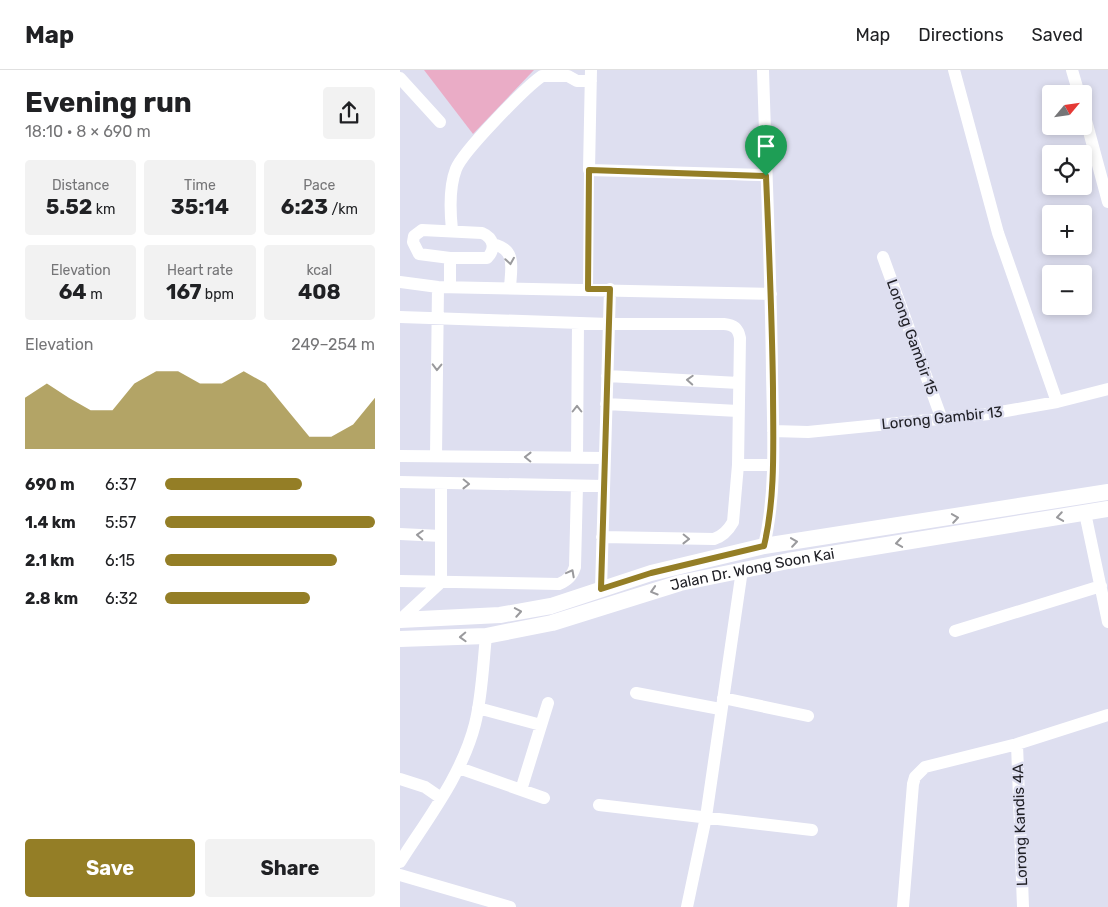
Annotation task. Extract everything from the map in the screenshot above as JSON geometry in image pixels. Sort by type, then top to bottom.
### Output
[{"type":"main road","name":"Jalan Dr. Wong Soon Kai","points":[[400,620],[500,615],[551,606],[651,573],[764,546],[959,517],[1108,492]]},
{"type":"main road","name":"Jalan Dr. Wong Soon Kai","points":[[400,639],[486,636],[552,623],[680,583],[742,570],[1108,510]]},
{"type":"street","points":[[763,70],[771,294],[780,431],[772,465],[769,524],[764,546]]},
{"type":"street","points":[[954,70],[998,233],[1058,402]]},
{"type":"street","points":[[1072,70],[1076,85]]},
{"type":"street","points":[[452,230],[450,207],[456,169],[481,136],[542,76],[568,76],[576,81],[591,76],[589,170],[766,176]]},
{"type":"street","points":[[400,78],[440,122]]},
{"type":"street","points":[[1090,135],[1108,202]]},
{"type":"street","points":[[452,230],[482,233],[487,235],[493,244],[492,252],[487,258],[450,258],[419,254],[413,242],[418,231],[452,230]]},
{"type":"street","points":[[493,244],[505,247],[508,252],[512,263],[510,288]]},
{"type":"street","name":"Lorong Gambir 15","points":[[883,257],[941,417]]},
{"type":"street","points":[[436,456],[438,319],[450,258]]},
{"type":"street","points":[[400,282],[444,287],[610,289],[771,294]]},
{"type":"street","points":[[601,589],[610,289]]},
{"type":"street","points":[[400,317],[609,324],[732,325],[737,329],[740,338],[738,465],[733,522],[726,533],[714,539],[602,537]]},
{"type":"street","points":[[577,458],[578,323]]},
{"type":"street","points":[[607,376],[739,383]]},
{"type":"street","name":"Lorong Gambir 13","points":[[780,431],[808,432],[941,417],[990,414],[1058,402],[1108,389]]},
{"type":"street","points":[[606,404],[738,411]]},
{"type":"street","points":[[400,456],[605,458]]},
{"type":"street","points":[[738,465],[772,465]]},
{"type":"street","points":[[400,482],[604,486]]},
{"type":"street","points":[[400,620],[441,582],[442,483]]},
{"type":"street","points":[[400,581],[559,584],[566,581],[575,567],[577,486]]},
{"type":"street","points":[[1085,513],[1106,603],[1108,622]]},
{"type":"street","points":[[400,534],[441,536]]},
{"type":"street","points":[[687,907],[706,816],[742,570]]},
{"type":"street","points":[[955,631],[1101,586]]},
{"type":"street","points":[[400,862],[459,768],[478,708],[486,636]]},
{"type":"street","points":[[636,693],[808,716]]},
{"type":"street","points":[[521,790],[548,703]]},
{"type":"street","points":[[478,708],[541,725]]},
{"type":"street","points":[[903,907],[912,784],[915,777],[925,767],[1017,744],[1108,715]]},
{"type":"street","name":"Lorong Kandis 4A","points":[[1017,744],[1023,907]]},
{"type":"street","points":[[459,768],[544,798]]},
{"type":"street","points":[[400,779],[425,788],[441,798]]},
{"type":"street","points":[[599,805],[687,817],[706,816],[812,830]]},
{"type":"street","points":[[400,875],[510,907]]},
{"type":"path","points":[[588,289],[589,170]]},
{"type":"shaded area","points":[[424,70],[534,70],[473,134]]},
{"type":"route","points":[[589,170],[766,176],[771,294],[773,431],[769,524],[764,546],[651,573],[601,589],[610,289],[588,289],[589,170]]}]
